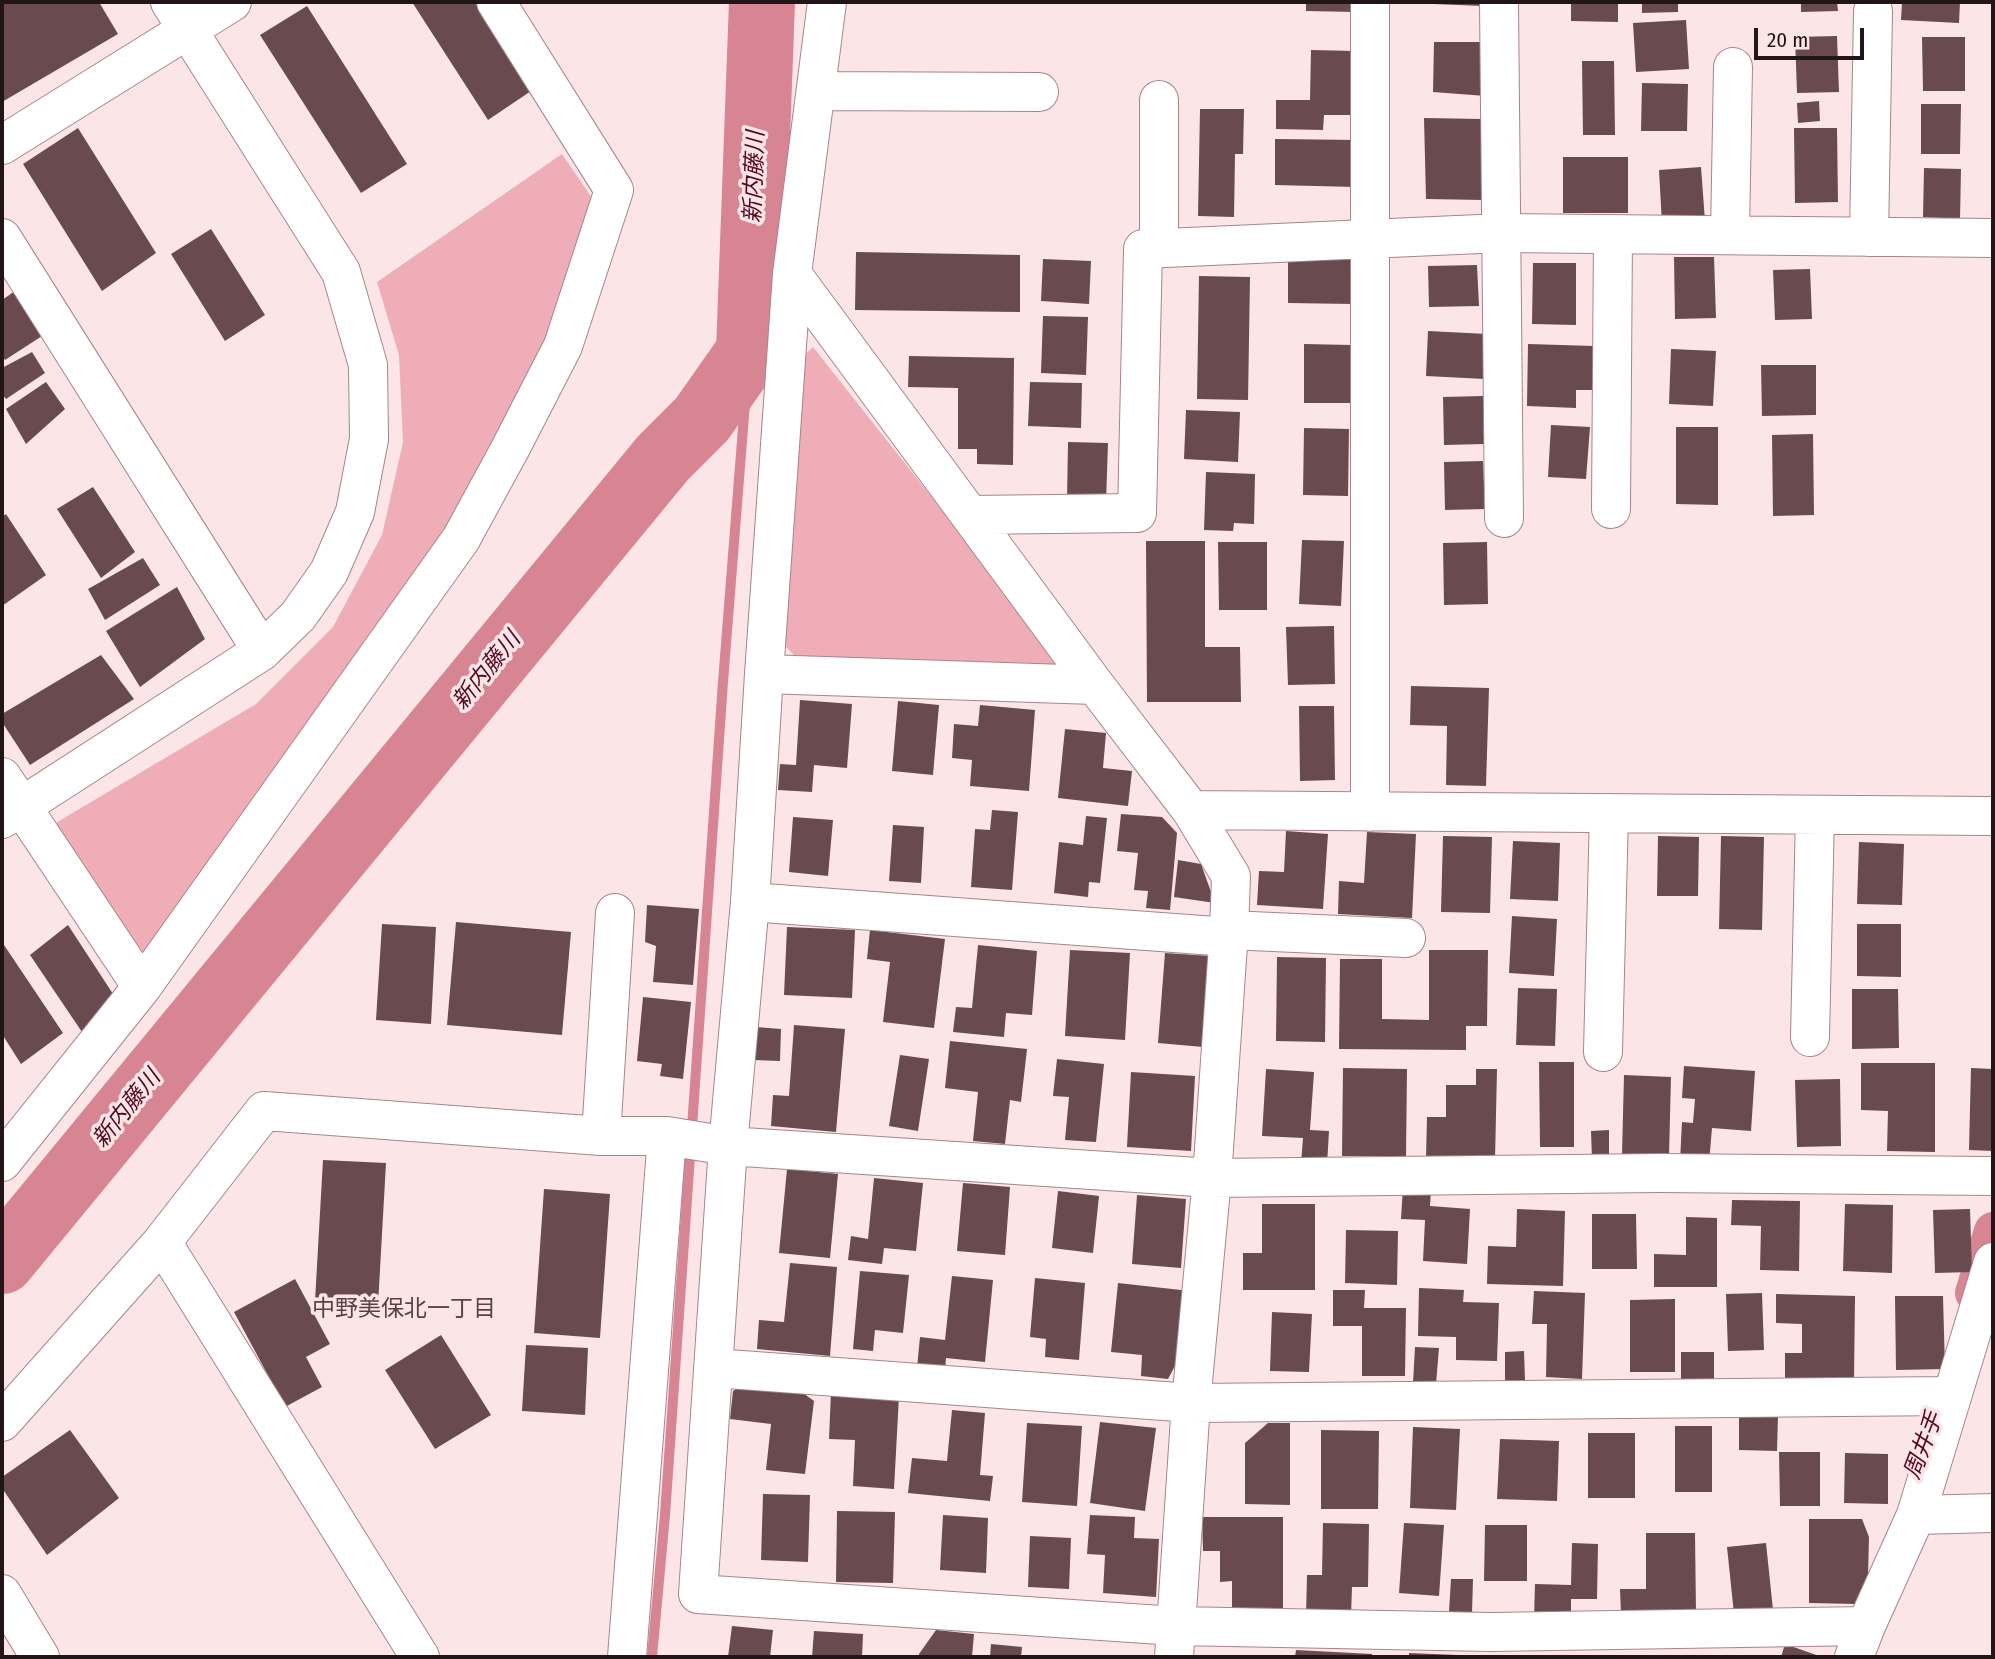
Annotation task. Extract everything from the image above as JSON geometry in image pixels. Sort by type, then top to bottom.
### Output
[{"type":"street","points":[[2,145],[179,16],[232,2]]},
{"type":"street","points":[[2,1161],[142,987],[461,539],[563,346],[614,190],[496,2]]},
{"type":"street","points":[[827,2],[792,274],[750,902],[728,1146],[698,1594],[1175,1642],[1491,1632],[1860,1641],[1916,1515],[1993,1262]]},
{"type":"street","points":[[1370,2],[1370,811]]},
{"type":"street","points":[[1499,2],[1504,518]]},
{"type":"street","points":[[1869,237],[1873,11]]},
{"type":"street","points":[[142,987],[8,801],[262,651],[298,615],[329,572],[355,512],[369,439],[368,365],[341,272],[179,16]]},
{"type":"street","points":[[1730,235],[1734,67]]},
{"type":"street","points":[[816,90],[1038,93]]},
{"type":"street","points":[[1158,248],[1159,100]]},
{"type":"street","points":[[970,515],[1137,513],[1143,249],[1502,233],[1993,238]]},
{"type":"street","points":[[1611,509],[1613,234]]},
{"type":"street","points":[[2,238],[262,651]]},
{"type":"street","points":[[792,274],[1095,685],[1191,810],[1231,876],[1212,1178],[1191,1403],[1175,1642]]},
{"type":"street","points":[[764,674],[1095,685]]},
{"type":"street","points":[[1191,810],[1993,816]]},
{"type":"street","points":[[1603,1052],[1609,813]]},
{"type":"street","points":[[1810,1037],[1815,815]]},
{"type":"street","points":[[750,902],[1229,933],[1406,937]]},
{"type":"street","points":[[601,1136],[615,913]]},
{"type":"street","points":[[2,1422],[162,1242],[264,1111],[601,1136],[667,1136],[728,1146],[1212,1178],[1659,1173],[1993,1176]]},
{"type":"street","points":[[627,1657],[667,1136]]},
{"type":"street","points":[[162,1242],[420,1657]]},
{"type":"street","points":[[713,1368],[1191,1403],[1951,1396]]},
{"type":"street","points":[[1916,1515],[1993,1513]]},
{"type":"street","points":[[2,1594],[40,1657]]},
{"type":"shaded area","points":[[562,154],[594,201],[553,339],[501,452],[145,963],[49,827],[256,704],[333,627],[382,535],[403,442],[399,355],[377,282]]},
{"type":"shaded area","points":[[813,347],[1066,667],[797,658],[780,641],[799,360]]},
{"type":"building","points":[[2,2],[99,2],[118,34],[2,102]]},
{"type":"building","points":[[412,2],[477,2],[534,89],[488,120]]},
{"type":"building","points":[[1306,2],[1356,2],[1356,12],[1306,11]]},
{"type":"building","points":[[1482,2],[1482,6],[1434,4]]},
{"type":"building","points":[[1571,2],[1618,2],[1618,22],[1571,21]]},
{"type":"building","points":[[1642,2],[1678,2],[1678,12],[1642,13]]},
{"type":"building","points":[[1801,2],[1837,2],[1838,11],[1801,12]]},
{"type":"building","points":[[1902,2],[1960,2],[1959,23],[1901,20]]},
{"type":"building","points":[[307,6],[407,164],[361,193],[260,35]]},
{"type":"building","points":[[1686,20],[1689,69],[1636,72],[1633,23]]},
{"type":"building","points":[[1837,36],[1839,92],[1797,93],[1795,37]]},
{"type":"building","points":[[1922,37],[1965,37],[1965,91],[1923,91]]},
{"type":"building","points":[[1434,42],[1486,42],[1486,96],[1433,92]]},
{"type":"building","points":[[1311,50],[1354,51],[1353,115],[1324,115],[1323,130],[1276,129],[1276,100],[1310,100]]},
{"type":"building","points":[[1582,61],[1614,61],[1615,135],[1583,135]]},
{"type":"building","points":[[1642,83],[1688,84],[1687,131],[1641,131]]},
{"type":"building","points":[[1819,101],[1820,121],[1798,123],[1797,103]]},
{"type":"building","points":[[1921,104],[1961,104],[1960,154],[1921,154]]},
{"type":"building","points":[[1200,109],[1244,109],[1243,154],[1235,154],[1234,217],[1198,216]]},
{"type":"building","points":[[1424,118],[1482,119],[1484,200],[1426,199]]},
{"type":"building","points":[[78,128],[156,253],[102,291],[23,164]]},
{"type":"building","points":[[1794,128],[1837,128],[1838,202],[1795,203]]},
{"type":"building","points":[[1275,139],[1357,140],[1356,187],[1275,185]]},
{"type":"building","points":[[1563,157],[1628,157],[1628,213],[1563,213]]},
{"type":"building","points":[[1701,167],[1705,221],[1662,224],[1659,170]]},
{"type":"building","points":[[1924,168],[1961,169],[1960,219],[1923,217]]},
{"type":"building","points":[[211,229],[265,315],[225,341],[171,254]]},
{"type":"building","points":[[1288,249],[1353,249],[1353,304],[1288,303]]},
{"type":"building","points":[[856,252],[1020,255],[1020,312],[855,310]]},
{"type":"building","points":[[1674,257],[1714,257],[1716,318],[1675,319]]},
{"type":"building","points":[[1043,259],[1091,261],[1089,304],[1041,301]]},
{"type":"building","points":[[1533,263],[1576,263],[1576,325],[1532,324]]},
{"type":"building","points":[[1477,265],[1479,306],[1429,307],[1428,266]]},
{"type":"building","points":[[1810,269],[1812,319],[1775,320],[1773,270]]},
{"type":"building","points":[[1199,276],[1250,277],[1248,400],[1197,399]]},
{"type":"building","points":[[15,291],[42,336],[5,360],[2,355],[2,300]]},
{"type":"building","points":[[1043,316],[1088,317],[1086,375],[1041,373]]},
{"type":"building","points":[[1428,331],[1487,334],[1485,379],[1426,376]]},
{"type":"building","points":[[1304,344],[1351,345],[1350,403],[1304,403]]},
{"type":"building","points":[[1528,344],[1594,346],[1592,390],[1576,390],[1576,408],[1527,406]]},
{"type":"building","points":[[1671,349],[1716,351],[1713,406],[1669,404]]},
{"type":"building","points":[[32,352],[45,373],[6,399],[2,394],[2,368]]},
{"type":"building","points":[[909,356],[1014,358],[1013,465],[977,464],[977,449],[958,449],[958,388],[908,387]]},
{"type":"building","points":[[1761,365],[1816,365],[1816,415],[1762,416]]},
{"type":"building","points":[[46,382],[65,409],[26,444],[6,409]]},
{"type":"building","points":[[1030,382],[1082,383],[1081,428],[1028,426]]},
{"type":"building","points":[[1483,396],[1484,444],[1444,445],[1443,397]]},
{"type":"building","points":[[1186,410],[1240,412],[1238,462],[1184,459]]},
{"type":"building","points":[[1551,425],[1590,427],[1586,479],[1548,477]]},
{"type":"building","points":[[1676,427],[1718,427],[1718,505],[1676,504]]},
{"type":"building","points":[[1304,428],[1349,429],[1348,496],[1303,495]]},
{"type":"building","points":[[1813,434],[1814,515],[1773,516],[1772,435]]},
{"type":"building","points":[[1068,442],[1108,443],[1106,502],[1067,501]]},
{"type":"building","points":[[1483,461],[1485,509],[1445,510],[1444,462]]},
{"type":"building","points":[[1206,472],[1255,474],[1254,524],[1234,523],[1233,531],[1204,530]]},
{"type":"building","points":[[93,487],[135,552],[101,578],[57,509]]},
{"type":"building","points":[[6,514],[46,575],[2,606],[2,517]]},
{"type":"building","points":[[1302,540],[1344,541],[1341,606],[1299,604]]},
{"type":"building","points":[[1146,541],[1205,541],[1205,647],[1240,647],[1241,702],[1147,702]]},
{"type":"building","points":[[1218,542],[1267,542],[1267,610],[1219,610]]},
{"type":"building","points":[[1487,542],[1488,604],[1444,605],[1443,543]]},
{"type":"building","points":[[143,558],[160,585],[105,620],[88,589]]},
{"type":"building","points":[[177,587],[205,639],[140,687],[106,631]]},
{"type":"building","points":[[1334,626],[1335,684],[1288,685],[1286,627]]},
{"type":"building","points":[[101,655],[134,699],[30,765],[2,722],[2,714]]},
{"type":"building","points":[[1411,686],[1489,688],[1486,786],[1446,785],[1447,726],[1410,725]]},
{"type":"building","points":[[800,700],[852,704],[847,768],[814,765],[812,792],[778,790],[780,764],[796,765]]},
{"type":"building","points":[[898,701],[939,705],[933,775],[892,771]]},
{"type":"building","points":[[980,705],[1035,710],[1029,791],[970,786],[972,760],[952,758],[954,724],[978,726]]},
{"type":"building","points":[[1299,706],[1334,706],[1335,780],[1300,781]]},
{"type":"building","points":[[1065,729],[1106,733],[1103,768],[1132,771],[1128,806],[1058,798]]},
{"type":"building","points":[[992,810],[1018,812],[1012,890],[971,887],[975,829],[990,830]]},
{"type":"building","points":[[1121,814],[1162,817],[1177,833],[1170,910],[1146,908],[1148,891],[1134,890],[1138,853],[1117,851]]},
{"type":"building","points":[[1086,816],[1107,818],[1100,883],[1089,882],[1088,897],[1054,893],[1059,842],[1083,845]]},
{"type":"building","points":[[793,817],[833,820],[828,876],[789,872]]},
{"type":"building","points":[[893,825],[924,827],[921,883],[889,881]]},
{"type":"building","points":[[1286,831],[1328,834],[1323,909],[1257,905],[1259,871],[1284,872]]},
{"type":"building","points":[[1367,832],[1416,834],[1412,918],[1338,914],[1339,881],[1364,883]]},
{"type":"building","points":[[1443,836],[1492,837],[1490,913],[1441,912]]},
{"type":"building","points":[[1658,836],[1699,837],[1698,896],[1657,896]]},
{"type":"building","points":[[1721,836],[1764,837],[1762,930],[1719,929]]},
{"type":"building","points":[[1513,841],[1560,843],[1558,901],[1510,899]]},
{"type":"building","points":[[1859,842],[1904,844],[1902,905],[1857,904]]},
{"type":"building","points":[[1178,860],[1201,864],[1215,903],[1174,897]]},
{"type":"building","points":[[647,905],[699,909],[693,985],[653,982],[656,946],[645,942]]},
{"type":"building","points":[[1512,916],[1557,919],[1554,976],[1509,973]]},
{"type":"building","points":[[456,922],[571,932],[562,1035],[447,1025]]},
{"type":"building","points":[[382,924],[436,927],[431,1024],[376,1020]]},
{"type":"building","points":[[1857,924],[1901,924],[1901,977],[1857,976]]},
{"type":"building","points":[[68,925],[115,997],[84,1035],[30,955]]},
{"type":"building","points":[[787,927],[855,930],[852,998],[784,995]]},
{"type":"building","points":[[870,930],[945,939],[934,1028],[883,1022],[890,962],[867,959]]},
{"type":"building","points":[[2,942],[63,1033],[21,1064],[2,1034]]},
{"type":"building","points":[[978,945],[1037,951],[1032,1015],[1006,1013],[1004,1037],[953,1032],[956,1007],[972,1008]]},
{"type":"building","points":[[1070,950],[1130,953],[1125,1040],[1065,1036]]},
{"type":"building","points":[[1429,950],[1488,950],[1487,1026],[1466,1026],[1466,1050],[1339,1049],[1340,959],[1382,959],[1382,1019],[1429,1020]]},
{"type":"building","points":[[1165,953],[1210,956],[1203,1047],[1158,1043]]},
{"type":"building","points":[[1277,957],[1326,958],[1325,1042],[1276,1041]]},
{"type":"building","points":[[1518,988],[1557,989],[1555,1046],[1516,1045]]},
{"type":"building","points":[[1852,989],[1898,989],[1899,1048],[1852,1049]]},
{"type":"building","points":[[643,997],[691,1002],[683,1079],[660,1076],[662,1064],[637,1061]]},
{"type":"building","points":[[794,1025],[845,1029],[836,1132],[771,1126],[773,1095],[789,1096]]},
{"type":"building","points":[[756,1027],[781,1029],[780,1061],[754,1060]]},
{"type":"building","points":[[950,1041],[1027,1049],[1021,1102],[1010,1100],[1005,1144],[973,1141],[978,1092],[945,1088]]},
{"type":"building","points":[[900,1055],[929,1059],[918,1131],[889,1126]]},
{"type":"building","points":[[1057,1059],[1104,1064],[1096,1142],[1065,1140],[1069,1097],[1053,1096]]},
{"type":"building","points":[[1539,1062],[1574,1062],[1574,1147],[1540,1147]]},
{"type":"building","points":[[1861,1063],[1935,1063],[1935,1152],[1887,1151],[1888,1111],[1861,1110]]},
{"type":"building","points":[[1684,1066],[1755,1071],[1751,1131],[1712,1128],[1709,1163],[1680,1161],[1682,1122],[1693,1123],[1695,1099],[1682,1098]]},
{"type":"building","points":[[1343,1068],[1407,1069],[1406,1156],[1342,1156]]},
{"type":"building","points":[[1971,1068],[1993,1069],[1993,1151],[1969,1150]]},
{"type":"building","points":[[1266,1069],[1314,1072],[1310,1130],[1329,1131],[1327,1165],[1301,1164],[1303,1138],[1262,1136]]},
{"type":"building","points":[[1476,1069],[1497,1069],[1495,1160],[1426,1159],[1427,1117],[1446,1117],[1446,1085],[1476,1085]]},
{"type":"building","points":[[1131,1072],[1195,1076],[1191,1151],[1127,1147]]},
{"type":"building","points":[[1624,1075],[1671,1077],[1669,1156],[1622,1154]]},
{"type":"building","points":[[1840,1079],[1841,1146],[1797,1147],[1795,1080]]},
{"type":"building","points":[[1609,1130],[1609,1158],[1592,1159],[1591,1131]]},
{"type":"building","points":[[323,1160],[386,1163],[378,1305],[315,1301]]},
{"type":"building","points":[[787,1169],[838,1174],[830,1258],[779,1253]]},
{"type":"building","points":[[874,1178],[923,1183],[916,1251],[884,1248],[882,1264],[848,1260],[851,1236],[868,1239]]},
{"type":"building","points":[[963,1183],[1010,1187],[1005,1255],[957,1251]]},
{"type":"building","points":[[1403,1187],[1431,1189],[1430,1206],[1470,1209],[1467,1264],[1423,1261],[1425,1220],[1401,1219]]},
{"type":"building","points":[[544,1189],[610,1194],[600,1338],[534,1333]]},
{"type":"building","points":[[1058,1191],[1099,1196],[1093,1253],[1052,1248]]},
{"type":"building","points":[[1137,1195],[1186,1199],[1181,1268],[1132,1264]]},
{"type":"building","points":[[1732,1200],[1800,1201],[1799,1271],[1760,1270],[1761,1226],[1731,1225]]},
{"type":"building","points":[[1262,1204],[1315,1204],[1315,1290],[1243,1290],[1243,1253],[1262,1253]]},
{"type":"building","points":[[1845,1204],[1893,1205],[1892,1273],[1843,1271]]},
{"type":"building","points":[[1517,1209],[1565,1211],[1563,1286],[1487,1284],[1488,1246],[1516,1247]]},
{"type":"building","points":[[1970,1209],[1972,1272],[1935,1273],[1933,1210]]},
{"type":"building","points":[[1592,1214],[1636,1214],[1637,1269],[1592,1269]]},
{"type":"building","points":[[1686,1217],[1717,1218],[1717,1287],[1654,1287],[1654,1254],[1686,1255]]},
{"type":"building","points":[[1346,1230],[1398,1231],[1397,1285],[1345,1283]]},
{"type":"building","points":[[790,1263],[837,1267],[830,1356],[757,1349],[759,1320],[784,1322]]},
{"type":"building","points":[[860,1271],[909,1275],[903,1333],[875,1330],[873,1351],[853,1349]]},
{"type":"building","points":[[952,1276],[993,1280],[985,1362],[946,1358],[945,1371],[917,1368],[920,1337],[945,1340]]},
{"type":"building","points":[[1035,1278],[1085,1283],[1079,1360],[1045,1357],[1046,1339],[1030,1337]]},
{"type":"building","points":[[295,1279],[330,1344],[306,1357],[322,1387],[285,1407],[234,1312]]},
{"type":"building","points":[[1118,1283],[1190,1291],[1184,1349],[1168,1379],[1141,1376],[1142,1355],[1111,1352]]},
{"type":"building","points":[[1419,1288],[1464,1290],[1463,1302],[1499,1303],[1497,1361],[1456,1360],[1456,1337],[1418,1336]]},
{"type":"building","points":[[1333,1290],[1365,1290],[1364,1308],[1406,1308],[1405,1376],[1362,1376],[1362,1326],[1333,1326]]},
{"type":"building","points":[[1534,1291],[1585,1293],[1582,1379],[1546,1377],[1547,1324],[1532,1324]]},
{"type":"building","points":[[1762,1293],[1764,1350],[1728,1351],[1726,1294]]},
{"type":"building","points":[[1776,1294],[1855,1296],[1854,1380],[1785,1380],[1785,1353],[1802,1353],[1802,1324],[1776,1323]]},
{"type":"building","points":[[1895,1296],[1943,1296],[1945,1369],[1896,1370]]},
{"type":"building","points":[[1675,1299],[1675,1372],[1630,1372],[1630,1300]]},
{"type":"building","points":[[1272,1312],[1312,1314],[1309,1372],[1270,1371]]},
{"type":"building","points":[[441,1335],[491,1415],[435,1449],[385,1370]]},
{"type":"building","points":[[526,1345],[588,1348],[585,1415],[522,1411]]},
{"type":"building","points":[[1415,1347],[1439,1348],[1436,1384],[1413,1383]]},
{"type":"building","points":[[1524,1351],[1525,1381],[1505,1382],[1505,1352]]},
{"type":"building","points":[[1681,1352],[1714,1352],[1714,1381],[1681,1380]]},
{"type":"building","points":[[745,1384],[803,1393],[814,1401],[805,1474],[766,1470],[771,1424],[730,1419],[733,1391]]},
{"type":"building","points":[[831,1392],[899,1396],[894,1489],[853,1486],[855,1440],[829,1439]]},
{"type":"building","points":[[952,1410],[985,1413],[980,1475],[993,1476],[990,1501],[908,1493],[912,1458],[947,1461]]},
{"type":"building","points":[[1739,1415],[1778,1415],[1777,1451],[1739,1450]]},
{"type":"building","points":[[1100,1422],[1156,1428],[1145,1511],[1090,1503]]},
{"type":"building","points":[[1027,1423],[1082,1426],[1077,1506],[1022,1502]]},
{"type":"building","points":[[1268,1423],[1290,1423],[1290,1505],[1245,1504],[1245,1443]]},
{"type":"building","points":[[1675,1426],[1712,1426],[1712,1492],[1675,1492]]},
{"type":"building","points":[[1413,1427],[1460,1429],[1456,1510],[1410,1508]]},
{"type":"building","points":[[70,1430],[119,1498],[47,1555],[2,1488],[2,1477]]},
{"type":"building","points":[[1321,1430],[1379,1431],[1378,1509],[1321,1509]]},
{"type":"building","points":[[1588,1433],[1635,1433],[1635,1498],[1588,1498]]},
{"type":"building","points":[[1500,1439],[1559,1441],[1557,1501],[1497,1499]]},
{"type":"building","points":[[1779,1452],[1820,1452],[1820,1506],[1780,1506]]},
{"type":"building","points":[[1845,1453],[1888,1454],[1888,1504],[1844,1503]]},
{"type":"building","points":[[763,1494],[810,1495],[808,1562],[761,1560]]},
{"type":"building","points":[[837,1511],[895,1512],[893,1583],[836,1582]]},
{"type":"building","points":[[943,1515],[988,1518],[986,1573],[940,1570]]},
{"type":"building","points":[[1090,1515],[1135,1517],[1134,1538],[1159,1539],[1156,1597],[1103,1593],[1105,1555],[1087,1554]]},
{"type":"building","points":[[1202,1517],[1283,1517],[1283,1612],[1232,1612],[1232,1581],[1220,1582],[1220,1551],[1203,1551]]},
{"type":"building","points":[[1809,1519],[1862,1519],[1869,1537],[1868,1576],[1855,1604],[1809,1603]]},
{"type":"building","points":[[1323,1523],[1369,1524],[1368,1587],[1352,1587],[1351,1616],[1306,1616],[1307,1575],[1322,1575]]},
{"type":"building","points":[[1404,1523],[1444,1525],[1439,1596],[1399,1593]]},
{"type":"building","points":[[1485,1525],[1527,1525],[1527,1581],[1484,1581]]},
{"type":"building","points":[[1646,1533],[1695,1533],[1696,1613],[1621,1614],[1620,1589],[1646,1589]]},
{"type":"building","points":[[1030,1536],[1071,1538],[1069,1589],[1028,1587]]},
{"type":"building","points":[[1572,1543],[1598,1544],[1597,1599],[1571,1599],[1571,1619],[1534,1619],[1535,1584],[1571,1585]]},
{"type":"building","points":[[1766,1543],[1773,1610],[1734,1614],[1727,1547]]},
{"type":"building","points":[[1451,1579],[1473,1579],[1472,1613],[1449,1612]]},
{"type":"building","points":[[732,1626],[773,1630],[770,1657],[728,1657]]},
{"type":"building","points":[[936,1630],[974,1634],[972,1657],[919,1657]]},
{"type":"building","points":[[814,1631],[863,1634],[862,1657],[812,1657]]},
{"type":"building","points":[[991,1644],[1022,1647],[1021,1657],[990,1657]]},
{"type":"building","points":[[1785,1644],[1822,1657],[1781,1657]]},
{"type":"building","points":[[1296,1650],[1372,1654],[1372,1657],[1295,1657]]},
{"type":"building","points":[[1409,1653],[1458,1655],[1458,1657],[1409,1657]]},
{"type":"waterway","name":"新内藤川","points":[[2,1261],[663,458],[702,419],[749,352],[762,2]]},
{"type":"waterway","points":[[652,1657],[665,1515],[723,682],[749,352]]},
{"type":"waterway","name":"周井手","points":[[1974,1293],[1993,1231]]},
{"type":"district","name":"中野美保北一丁目","points":[[404,1310]]}]
